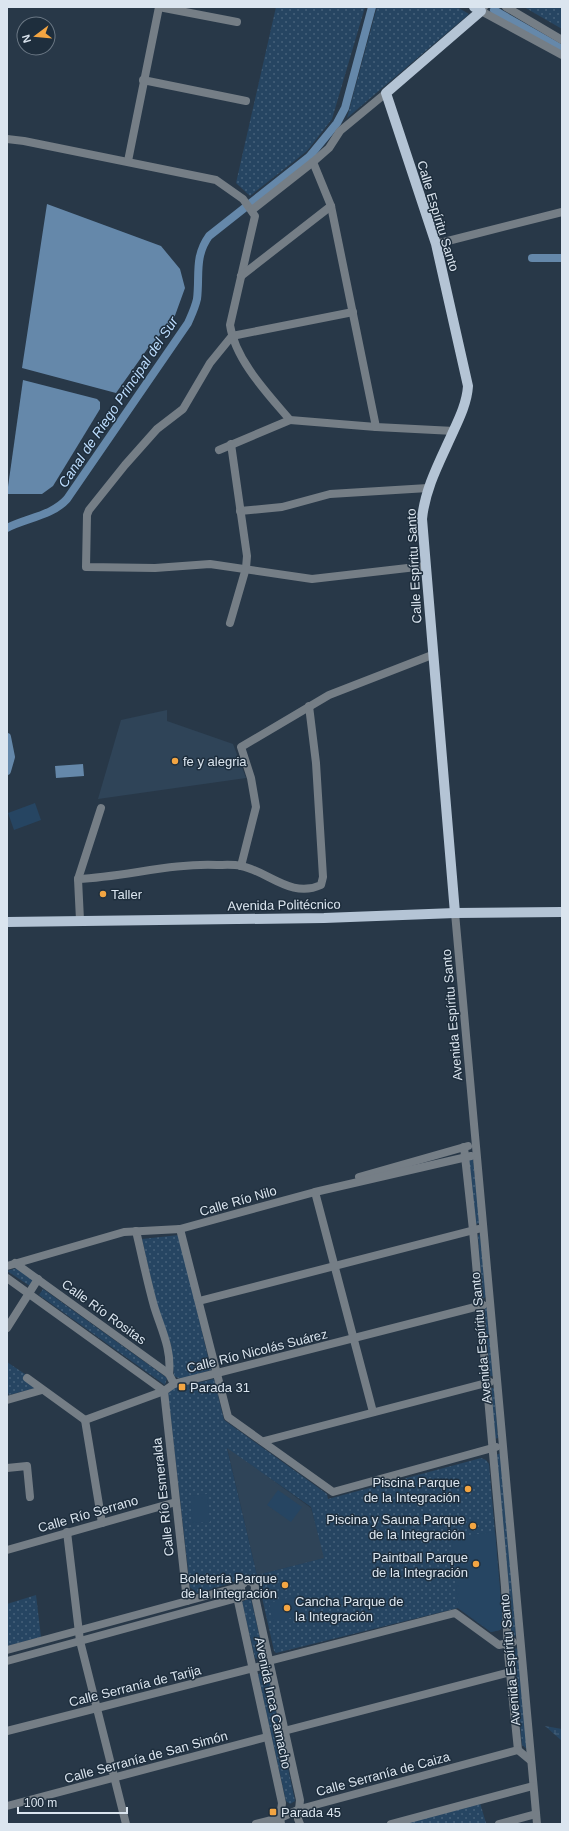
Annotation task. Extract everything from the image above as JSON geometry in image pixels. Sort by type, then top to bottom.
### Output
[{"type":"main road","points":[[386,93],[480,8]]},
{"type":"main road","name":"Calle Espíritu Santo","points":[[386,93],[436,244],[468,386],[468,397],[428,488],[423,504],[422,519],[432,655],[455,913]]},
{"type":"main road","name":"Avenida Politécnico","points":[[7,922],[324,918],[455,913],[562,912]]},
{"type":"street","points":[[128,161],[143,80],[159,7],[237,22]]},
{"type":"street","points":[[506,7],[562,40]]},
{"type":"street","points":[[480,8],[562,55]]},
{"type":"street","points":[[143,80],[246,102]]},
{"type":"street","points":[[249,206],[313,162],[329,148],[340,131],[386,93]]},
{"type":"street","points":[[7,139],[128,161],[216,180],[249,206],[255,216],[230,325],[232,336],[246,364],[290,420]]},
{"type":"street","points":[[313,162],[331,206],[376,427]]},
{"type":"street","points":[[241,276],[331,206]]},
{"type":"street","points":[[436,244],[562,212]]},
{"type":"street","points":[[353,312],[232,336],[210,364],[183,409],[157,429],[125,465],[89,510],[87,515],[86,567],[155,568],[210,564],[246,568],[312,579],[425,566]]},
{"type":"street","points":[[219,450],[290,420],[376,427],[454,431]]},
{"type":"street","points":[[230,623],[246,568],[247,556],[231,444]]},
{"type":"street","points":[[240,512],[282,507],[330,494],[428,488]]},
{"type":"street","points":[[241,866],[256,807],[251,778],[240,747],[329,695],[432,655]]},
{"type":"street","points":[[78,879],[113,877],[194,864],[241,866],[285,886],[301,889],[314,888],[321,885],[323,877],[316,763],[309,706]]},
{"type":"street","points":[[80,920],[78,879],[100,808]]},
{"type":"street","name":"Avenida Espíritu Santo","points":[[455,913],[482,1228],[537,1824]]},
{"type":"street","points":[[350,1185],[358,1178],[475,1144]]},
{"type":"street","name":"Avenida Espíritu Santo","points":[[464,1147],[480,1305],[509,1643],[510,1672],[518,1750]]},
{"type":"street","name":"Calle Río Nilo","points":[[7,1266],[124,1232],[180,1229],[315,1192],[350,1185],[465,1156],[476,1155]]},
{"type":"street","points":[[315,1192],[373,1412]]},
{"type":"street","points":[[199,1301],[482,1228]]},
{"type":"street","points":[[180,1229],[228,1417],[264,1441],[332,1492],[492,1448],[503,1447]]},
{"type":"street","points":[[136,1231],[154,1305],[167,1342],[170,1363],[169,1374]]},
{"type":"street","name":"Calle Río Rositas","points":[[16,1263],[169,1374],[174,1384]]},
{"type":"street","points":[[7,1278],[164,1391]]},
{"type":"street","points":[[7,1328],[38,1279]]},
{"type":"street","name":"Calle Río Nicolás Suárez","points":[[85,1420],[164,1391],[174,1384],[490,1303]]},
{"type":"street","points":[[27,1378],[85,1420],[102,1522]]},
{"type":"street","points":[[264,1441],[486,1382],[497,1381]]},
{"type":"street","points":[[7,1400],[42,1390]]},
{"type":"street","name":"Calle Río Esmeralda","points":[[164,1391],[187,1601]]},
{"type":"street","points":[[7,1468],[27,1466],[30,1497]]},
{"type":"street","name":"Calle Río Serrano","points":[[7,1550],[176,1502]]},
{"type":"street","points":[[67,1532],[80,1641],[126,1824]]},
{"type":"street","name":"Avenida Inca Camacho","points":[[280,1821],[282,1803],[235,1588],[243,1584],[242,1590],[244,1594],[251,1594],[269,1663],[300,1800],[298,1819],[300,1824]]},
{"type":"street","points":[[7,1650],[235,1588]]},
{"type":"street","points":[[7,1661],[251,1594]]},
{"type":"street","name":"Calle Serranía de Tarija","points":[[7,1731],[253,1668],[455,1613],[499,1645],[509,1643]]},
{"type":"street","points":[[509,1643],[521,1641]]},
{"type":"street","points":[[284,1731],[510,1672]]},
{"type":"street","name":"Calle Serranía de San Simón","points":[[7,1806],[267,1737]]},
{"type":"street","points":[[518,1750],[530,1760]]},
{"type":"street","name":"Calle Serranía de Caiza","points":[[256,1824],[280,1821],[300,1809],[518,1750]]},
{"type":"street","points":[[391,1824],[533,1786]]},
{"type":"street","points":[[499,1824],[536,1814]]},
{"type":"shaded area","points":[[47,204],[161,246],[180,269],[185,288],[173,321],[148,348],[116,393],[22,368]]},
{"type":"shaded area","points":[[23,380],[97,399],[100,402],[100,409],[53,486],[42,494],[7,494]]},
{"type":"shaded area","name":"fe y alegria","points":[[167,710],[167,721],[233,744],[246,778],[98,799],[121,720]]},
{"type":"shaded area","points":[[83,764],[84,776],[56,778],[55,766]]},
{"type":"shaded area","points":[[227,1447],[311,1508],[325,1558],[257,1575]]},
{"type":"green space","points":[[276,7],[365,7],[332,119],[307,151],[250,196],[236,183]]},
{"type":"green space","points":[[377,7],[457,7],[469,14],[347,118]]},
{"type":"green space","points":[[524,7],[562,7],[562,29]]},
{"type":"green space","points":[[35,803],[41,820],[14,830],[8,813]]},
{"type":"green space","points":[[473,1158],[480,1223],[476,1224],[468,1159]]},
{"type":"green space","points":[[480,1234],[487,1296],[483,1299],[478,1236]]},
{"type":"green space","points":[[179,1235],[211,1370],[180,1379],[174,1376],[171,1345],[157,1305],[142,1239]]},
{"type":"green space","points":[[17,1268],[34,1280],[30,1286],[7,1271]]},
{"type":"green space","points":[[43,1289],[167,1378],[165,1385],[39,1295]]},
{"type":"green space","points":[[487,1308],[493,1376],[489,1376],[483,1309]]},
{"type":"green space","points":[[7,1362],[25,1374],[24,1378],[36,1388],[9,1395],[7,1391]]},
{"type":"green space","points":[[214,1379],[224,1420],[327,1494],[328,1499],[481,1458],[486,1460],[489,1464],[503,1626],[500,1630],[491,1632],[458,1608],[276,1653],[274,1651],[257,1575],[197,1593],[190,1587],[168,1393],[174,1388]],"holes":[[[227,1448],[311,1507],[324,1558],[257,1575]]]},
{"type":"green space","points":[[489,1388],[494,1388],[498,1438],[494,1439]]},
{"type":"green space","points":[[501,1453],[516,1635],[512,1638],[496,1455]]},
{"type":"green space","points":[[278,1490],[302,1507],[291,1522],[267,1505]]},
{"type":"green space","points":[[207,1494],[210,1522],[193,1523],[190,1496]]},
{"type":"green space","name":"Paintball Parque de la Integración","points":[[495,1532],[503,1626],[500,1630],[491,1632],[458,1608],[452,1537]]},
{"type":"green space","points":[[36,1595],[41,1637],[7,1646],[7,1604]]},
{"type":"green space","name":"Cancha Parque de la Integración","points":[[300,1595],[305,1614],[274,1622],[269,1603]]},
{"type":"green space","points":[[249,1598],[251,1599],[264,1656],[262,1661],[255,1658],[242,1602]]},
{"type":"green space","points":[[519,1648],[528,1750],[522,1745],[514,1649]]},
{"type":"green space","points":[[262,1671],[268,1673],[295,1801],[290,1804],[286,1801],[258,1675]]},
{"type":"green space","points":[[545,1726],[562,1729],[562,1741]]},
{"type":"green space","points":[[480,1803],[486,1823],[400,1824]]},
{"type":"waterway","name":"Canal de Riego Principal del Sur","points":[[7,528],[46,513],[61,505],[67,499],[188,323],[197,299],[199,259],[204,244],[209,236],[309,157],[337,123],[345,108],[372,7]]},
{"type":"waterway","points":[[494,10],[562,49]]},
{"type":"waterway","points":[[532,258],[562,258]]},
{"type":"waterway","name":"Canal de Riego Principal del Sur","points":[[7,737],[11,757],[7,771]]},
{"type":"place","name":"fe y alegria","points":[[175,761]]},
{"type":"place","name":"Taller","points":[[103,894]]},
{"type":"place","name":"Parada 31","points":[[182,1387]]},
{"type":"place","name":"Piscina Parque de la Integración","points":[[468,1489]]},
{"type":"place","name":"Piscina y Sauna Parque de la Integración","points":[[473,1526]]},
{"type":"place","name":"Paintball Parque de la Integración","points":[[476,1564]]},
{"type":"place","name":"Boletería Parque de la Integración","points":[[285,1585]]},
{"type":"place","name":"Cancha Parque de la Integración","points":[[287,1608]]},
{"type":"place","name":"Parada 45","points":[[273,1812]]}]
